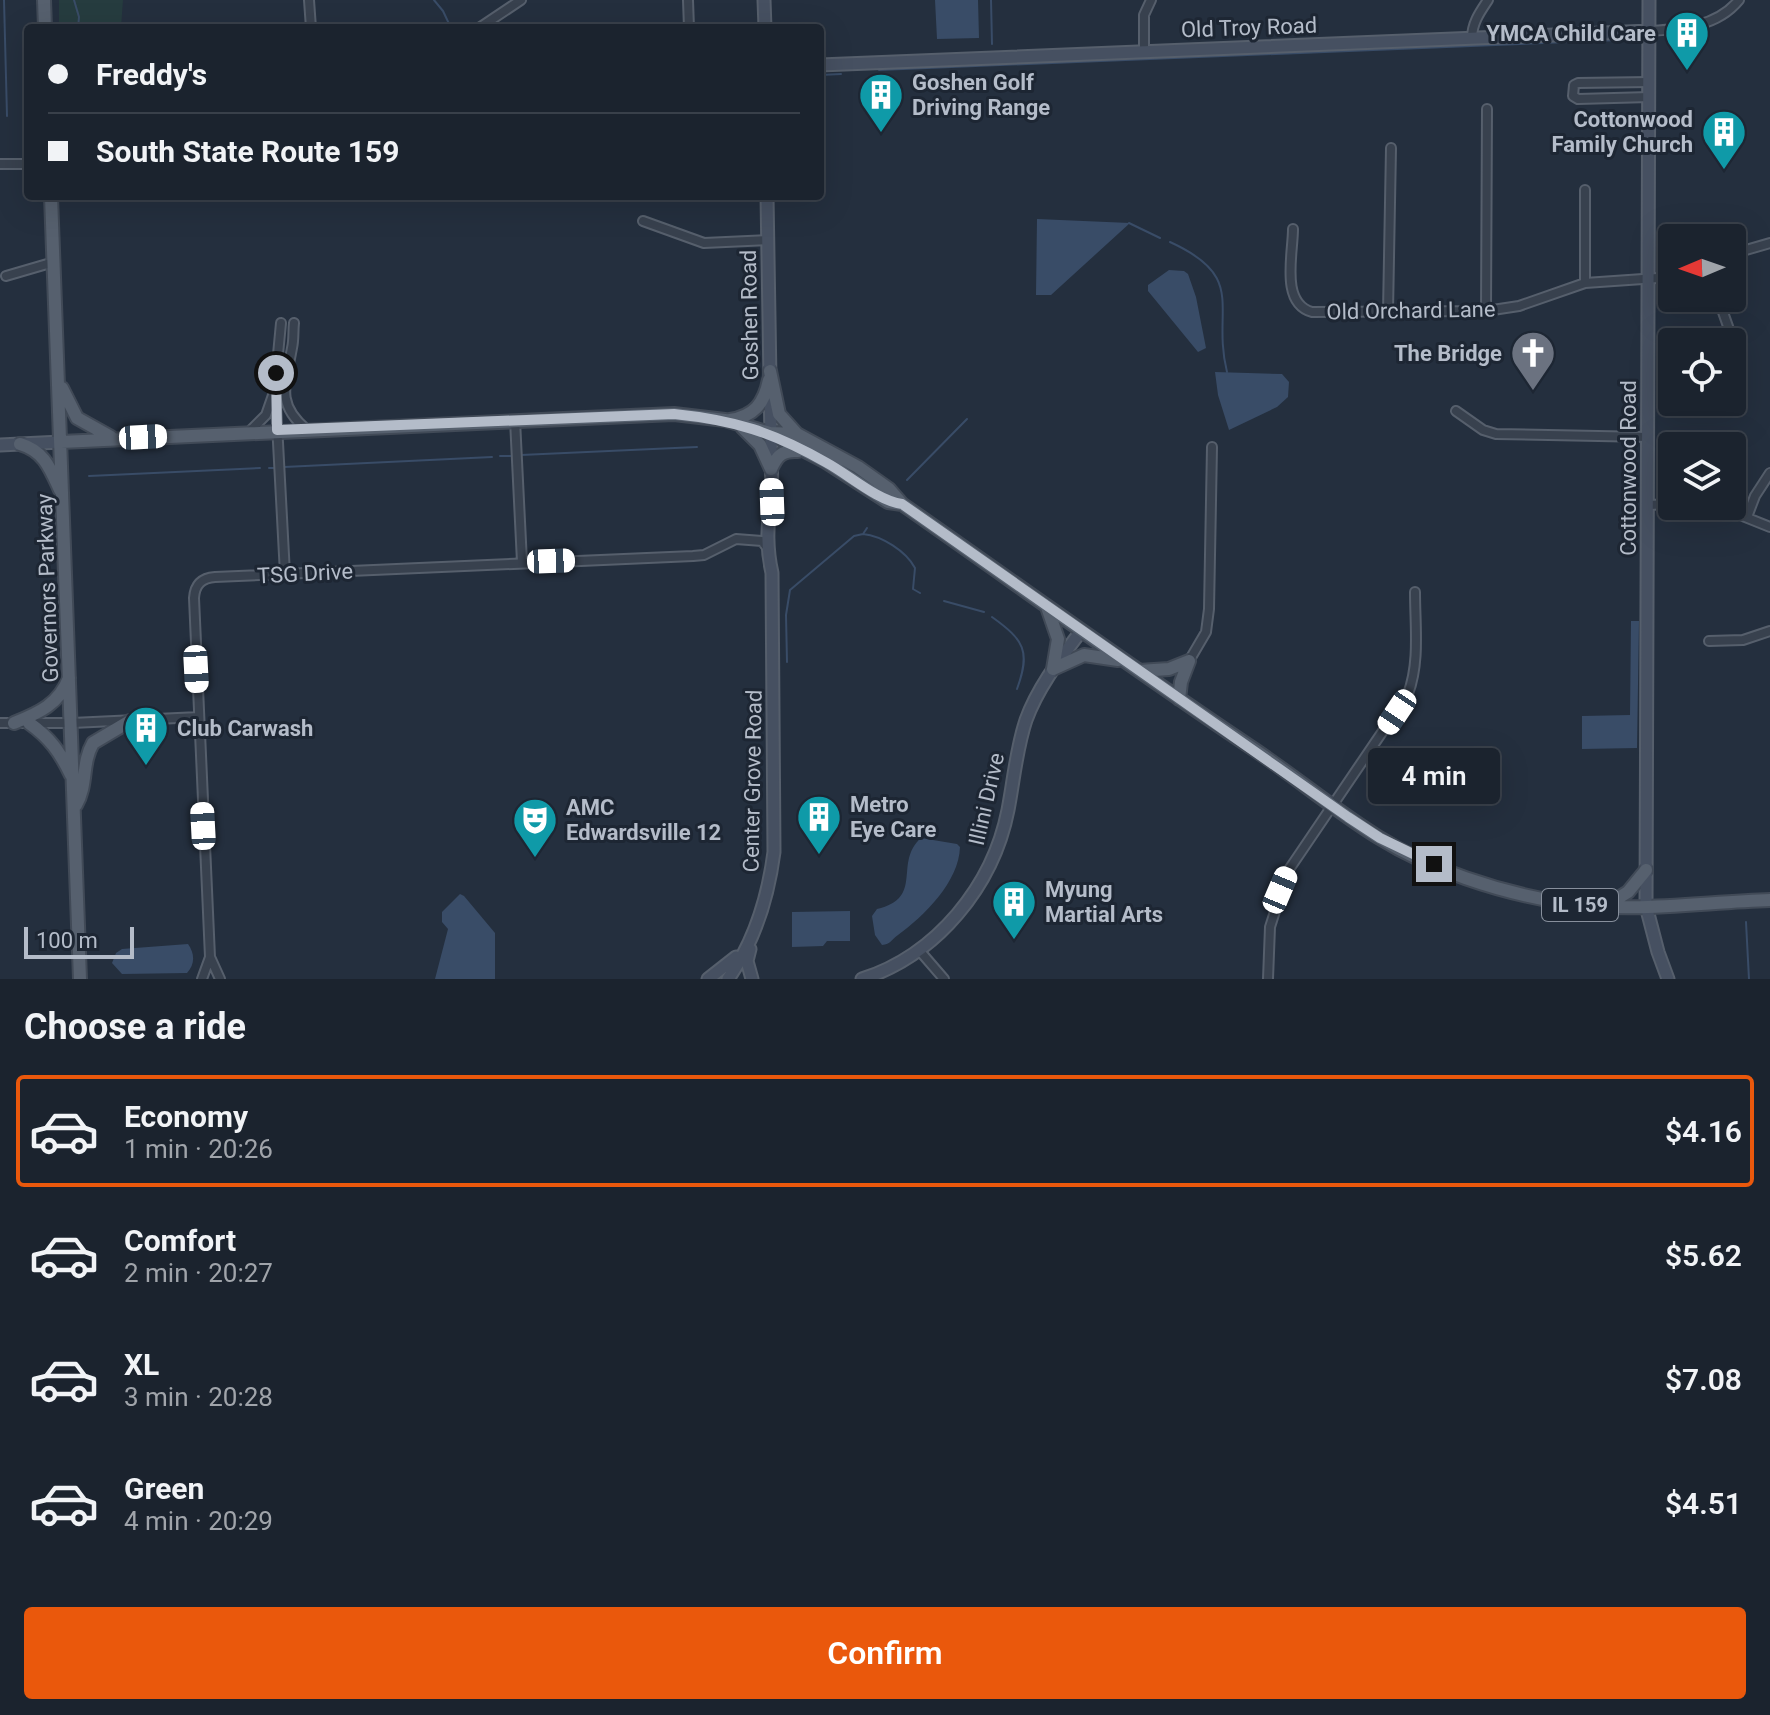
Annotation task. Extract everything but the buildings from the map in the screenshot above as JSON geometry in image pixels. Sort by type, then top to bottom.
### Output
[{"type":"main road","points":[[44,0],[45,24]]},
{"type":"main road","name":"Governors Parkway","points":[[51,200],[80,979]]},
{"type":"main road","points":[[730,421],[746,416],[759,407],[770,374]]},
{"type":"main road","points":[[770,374],[779,414],[797,434],[858,467],[889,489],[902,504],[1081,631]]},
{"type":"main road","points":[[58,379],[77,418],[114,438]]},
{"type":"main road","points":[[61,442],[674,414],[730,421],[770,433],[865,485],[888,502],[902,504]]},
{"type":"main road","points":[[730,421],[760,445],[771,469],[784,452],[806,452]]},
{"type":"main road","points":[[770,433],[797,434]]},
{"type":"main road","points":[[20,444],[43,456],[63,495]]},
{"type":"main road","points":[[1046,606],[1058,639],[1053,669]]},
{"type":"main road","name":"IL 159","points":[[1081,631],[1380,838],[1466,877],[1557,902],[1606,906],[1770,900]]},
{"type":"main road","points":[[1053,669],[1084,655],[1124,661]]},
{"type":"main road","points":[[1139,671],[1169,669],[1189,661]]},
{"type":"main road","points":[[1179,699],[1182,676],[1189,661]]},
{"type":"main road","points":[[14,723],[46,709],[57,700],[70,675]]},
{"type":"main road","points":[[75,808],[85,790],[85,765],[93,743],[130,721]]},
{"type":"main road","points":[[29,723],[60,751],[74,780]]},
{"type":"main road","points":[[1606,906],[1628,892],[1646,870]]},
{"type":"street","points":[[309,0],[311,24]]},
{"type":"street","points":[[688,0],[689,24]]},
{"type":"street","points":[[764,0],[765,24]]},
{"type":"street","points":[[1144,52],[1144,15],[1151,0]]},
{"type":"street","points":[[1472,38],[1477,17],[1488,0]]},
{"type":"street","points":[[1649,0],[1650,31],[1707,23],[1727,13],[1739,0]]},
{"type":"street","points":[[485,24],[515,2]]},
{"type":"street","name":"Old Troy Road","points":[[824,65],[1650,31]]},
{"type":"street","name":"Cottonwood Road","points":[[1650,31],[1646,906],[1668,979]]},
{"type":"street","points":[[1650,82],[1578,83],[1572,92],[1578,99],[1650,97]]},
{"type":"street","points":[[1486,311],[1487,109]]},
{"type":"street","points":[[1388,312],[1391,148]]},
{"type":"street","points":[[0,164],[24,164]]},
{"type":"street","points":[[1585,190],[1585,283]]},
{"type":"street","name":"Goshen Road","points":[[767,200],[770,433]]},
{"type":"street","points":[[643,221],[704,243],[768,240]]},
{"type":"street","name":"Old Orchard Lane","points":[[1293,229],[1291,293],[1299,307],[1312,312],[1486,311],[1519,306],[1585,283],[1658,278]]},
{"type":"street","points":[[1746,250],[1770,243]]},
{"type":"street","points":[[6,276],[54,262]]},
{"type":"street","points":[[281,323],[275,386],[285,574]]},
{"type":"street","points":[[294,323],[286,399],[291,416],[306,429]]},
{"type":"street","points":[[249,432],[266,415],[275,386]]},
{"type":"street","points":[[1456,411],[1483,430],[1496,434],[1648,437]]},
{"type":"street","points":[[515,420],[522,562]]},
{"type":"street","name":"Center Grove Road","points":[[728,979],[752,937],[766,897],[774,852],[771,567],[775,566],[776,544],[770,433]]},
{"type":"street","points":[[0,445],[61,442]]},
{"type":"street","points":[[1189,661],[1206,632],[1209,609],[1212,447]]},
{"type":"street","points":[[1770,473],[1755,496],[1747,517],[1770,527]]},
{"type":"street","points":[[1648,505],[1658,505]]},
{"type":"street","name":"TSG Drive","points":[[220,979],[210,957],[194,603],[198,584],[215,577],[704,555],[742,538],[761,540],[766,544],[771,567]]},
{"type":"street","points":[[1268,979],[1268,939],[1280,890],[1294,860],[1408,694],[1416,655],[1415,592]]},
{"type":"street","name":"Illini Drive","points":[[862,979],[919,950],[951,922],[966,903],[991,862],[1008,809],[1021,735],[1035,700],[1081,631]]},
{"type":"street","points":[[1709,641],[1750,639],[1770,631]]},
{"type":"street","points":[[0,723],[199,717]]},
{"type":"street","points":[[708,979],[730,963],[752,937]]},
{"type":"street","points":[[752,937],[747,961],[752,979]]},
{"type":"street","points":[[919,950],[944,979]]},
{"type":"street","name":"TSG Drive","points":[[202,979],[210,957]]},
{"type":"green space","points":[[59,0],[123,0],[121,24],[59,24]]},
{"type":"water","points":[[935,0],[978,0],[979,38],[937,39]]},
{"type":"water","points":[[1037,219],[1130,223],[1051,295],[1036,295]]},
{"type":"water","points":[[1169,270],[1188,274],[1206,348],[1198,352],[1148,291],[1148,285]]},
{"type":"water","points":[[1215,372],[1282,374],[1289,382],[1288,397],[1277,407],[1229,430],[1218,395]]},
{"type":"water","points":[[1631,621],[1639,621],[1637,748],[1582,749],[1582,716],[1630,715]]},
{"type":"water","points":[[921,838],[960,847],[954,873],[919,918],[891,942],[882,945],[875,935],[872,916],[877,909],[892,904],[900,897],[905,888],[909,858]]},
{"type":"water","points":[[460,894],[495,933],[495,979],[435,979],[448,929],[442,922],[442,912]]},
{"type":"water","points":[[850,911],[850,941],[792,947],[792,912]]},
{"type":"water","points":[[188,944],[193,959],[187,973],[122,974],[112,963],[116,953],[122,949]]},
{"type":"waterway","points":[[4,0],[7,116]]},
{"type":"waterway","points":[[74,0],[78,24]]},
{"type":"waterway","points":[[434,0],[449,24]]},
{"type":"waterway","points":[[991,0],[992,44]]},
{"type":"waterway","points":[[879,70],[1619,40]]},
{"type":"waterway","points":[[824,75],[841,74]]},
{"type":"waterway","points":[[1129,223],[1160,238]]},
{"type":"waterway","points":[[1170,242],[1210,268],[1219,282],[1227,372]]},
{"type":"waterway","points":[[907,480],[967,419]]},
{"type":"waterway","points":[[521,455],[697,447]]},
{"type":"waterway","points":[[500,456],[512,456]]},
{"type":"waterway","points":[[284,467],[492,457]]},
{"type":"waterway","points":[[89,476],[260,468]]},
{"type":"waterway","points":[[269,468],[274,468]]},
{"type":"waterway","points":[[787,662],[786,615],[790,590],[867,528]]},
{"type":"waterway","points":[[863,534],[885,541],[906,556],[915,568],[913,589],[920,593]]},
{"type":"waterway","points":[[944,601],[984,612]]},
{"type":"waterway","points":[[992,617],[1022,647],[1024,665],[1017,689]]},
{"type":"waterway","points":[[1746,922],[1749,979]]},
{"type":"place","name":"YMCA Child Care","points":[[1687,72]]},
{"type":"place","name":"Goshen Golf Driving Range","points":[[881,134]]},
{"type":"place","name":"Cottonwood Family Church","points":[[1724,171]]},
{"type":"place","name":"The Bridge","points":[[1533,392]]},
{"type":"place","name":"Club Carwash","points":[[146,767]]},
{"type":"place","name":"Metro Eye Care","points":[[819,856]]},
{"type":"place","name":"AMC Edwardsville 12","points":[[535,859]]},
{"type":"place","name":"Myung Martial Arts","points":[[1014,941]]},
{"type":"route","points":[[276,373],[277,430],[674,414],[730,421],[770,433],[826,462],[888,502],[902,504],[1348,817],[1380,838],[1434,864]]}]
